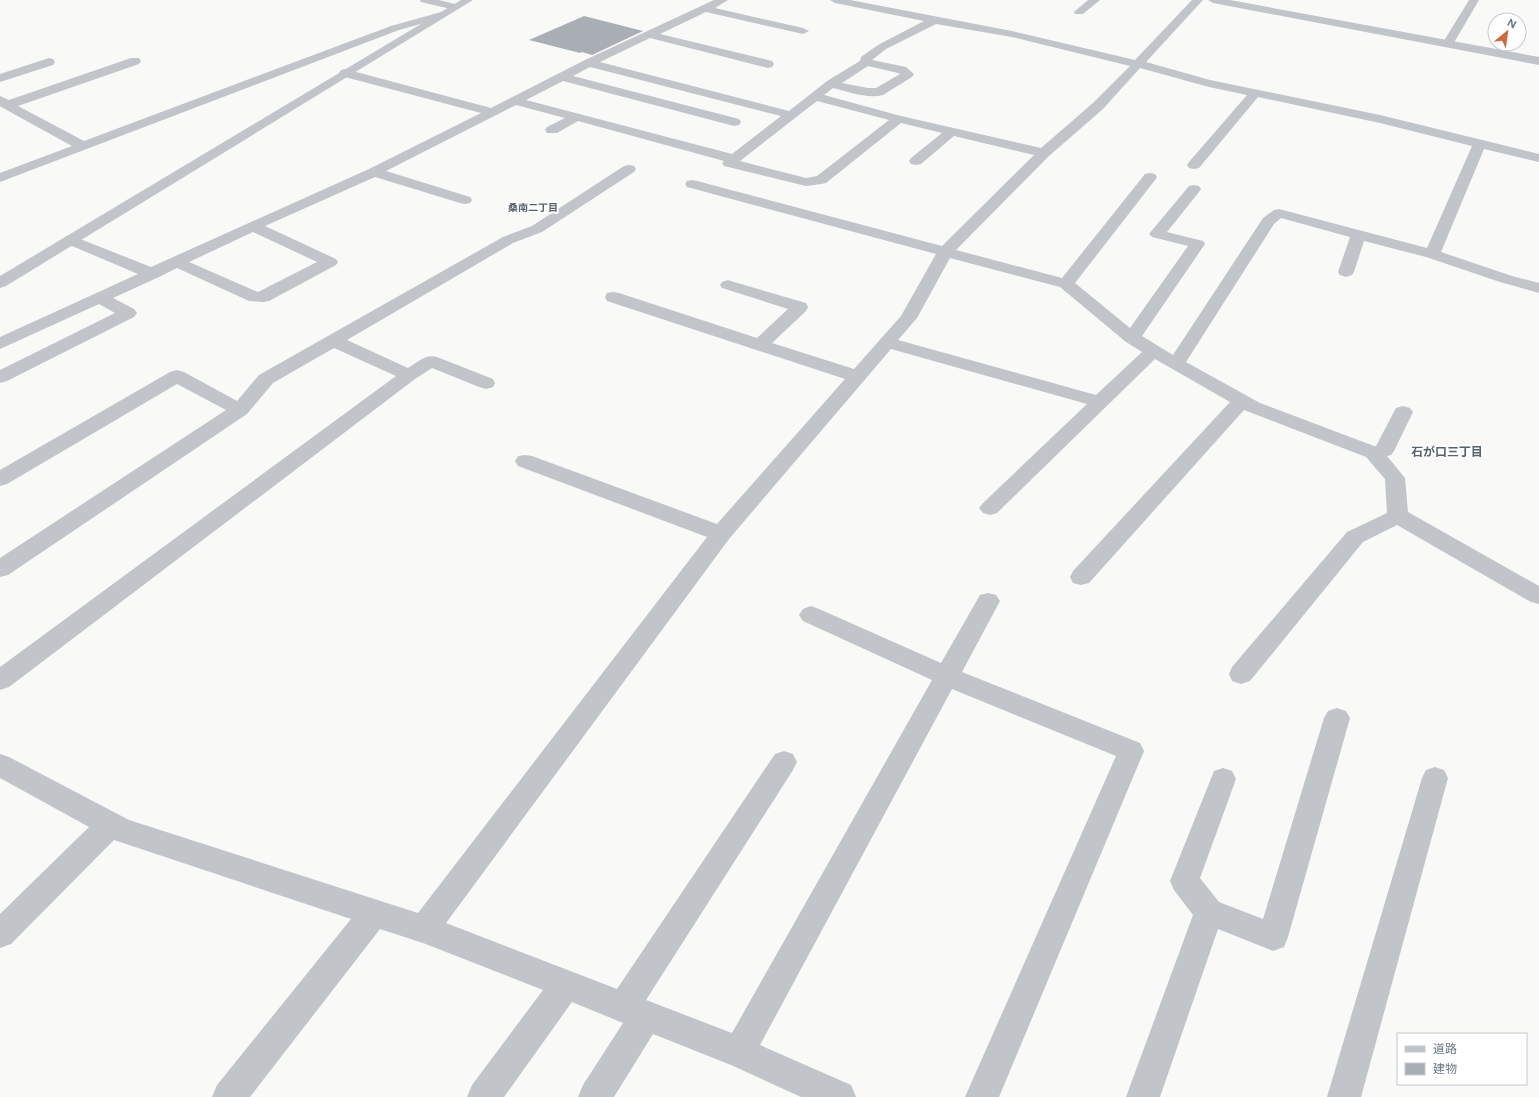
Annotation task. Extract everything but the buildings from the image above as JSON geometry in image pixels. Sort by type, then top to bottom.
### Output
[{"type":"street","points":[[425,0],[455,7]]},
{"type":"street","points":[[0,283],[468,0]]},
{"type":"street","points":[[0,344],[153,274],[253,226],[374,172],[589,64],[723,0]]},
{"type":"street","points":[[841,0],[891,12],[1012,34],[1255,93],[1380,119],[1539,158]]},
{"type":"street","points":[[1079,12],[1095,0]]},
{"type":"street","points":[[424,929],[721,534],[856,376],[908,318],[946,251],[1044,153],[1098,106],[1198,0]]},
{"type":"street","points":[[1213,0],[1539,61]]},
{"type":"street","points":[[1448,44],[1474,0]]},
{"type":"street","points":[[891,12],[908,3]]},
{"type":"street","points":[[706,8],[802,31]]},
{"type":"street","points":[[0,178],[395,28],[441,15]]},
{"type":"street","points":[[899,119],[821,180],[806,182],[729,163],[832,84],[866,62],[865,59],[882,47],[935,20]]},
{"type":"street","points":[[650,35],[768,64]]},
{"type":"street","points":[[4,101],[135,61]]},
{"type":"street","points":[[0,78],[50,62]]},
{"type":"street","points":[[832,84],[868,92],[879,92],[908,74],[902,70],[866,62]]},
{"type":"street","points":[[589,64],[791,115]]},
{"type":"street","points":[[345,73],[493,112]]},
{"type":"street","points":[[563,77],[734,122]]},
{"type":"street","points":[[1194,165],[1255,93]]},
{"type":"street","points":[[816,97],[951,132],[1044,153]]},
{"type":"street","points":[[4,101],[19,112],[82,146]]},
{"type":"street","points":[[516,101],[734,159]]},
{"type":"street","points":[[552,130],[576,117]]},
{"type":"street","points":[[619,140],[632,132]]},
{"type":"street","points":[[916,161],[951,132]]},
{"type":"street","points":[[1432,254],[1479,144]]},
{"type":"street","points":[[680,157],[693,149]]},
{"type":"street","points":[[0,569],[240,410],[266,379],[508,240],[537,229],[629,169]]},
{"type":"street","points":[[374,172],[465,200]]},
{"type":"street","points":[[1066,284],[1150,177]]},
{"type":"street","points":[[692,184],[1066,284],[1132,338],[1152,351],[1242,401],[1253,407],[1372,453],[1395,478],[1398,516]]},
{"type":"street","points":[[1132,338],[1197,244],[1157,234],[1194,189]]},
{"type":"street","points":[[1176,364],[1268,221],[1279,213],[1432,254],[1506,279],[1539,288]]},
{"type":"street","points":[[177,262],[255,297],[263,297],[330,262],[253,226]]},
{"type":"street","points":[[1346,272],[1358,235]]},
{"type":"street","points":[[70,240],[153,274]]},
{"type":"street","points":[[728,285],[800,306],[760,345]]},
{"type":"street","points":[[613,297],[856,376]]},
{"type":"street","points":[[0,377],[128,313],[101,298]]},
{"type":"street","points":[[333,341],[409,375]]},
{"type":"street","points":[[886,342],[1100,402]]},
{"type":"street","points":[[990,508],[1152,351]]},
{"type":"street","points":[[0,680],[430,360],[486,382]]},
{"type":"street","points":[[0,479],[177,376],[240,410]]},
{"type":"street","points":[[1081,577],[1242,401]]},
{"type":"street","points":[[1372,453],[1384,451],[1403,412]]},
{"type":"street","points":[[524,461],[721,534]]},
{"type":"street","points":[[1398,516],[1539,596]]},
{"type":"street","points":[[1241,674],[1355,537],[1398,516]]},
{"type":"street","points":[[739,1052],[988,601]]},
{"type":"street","points":[[811,615],[947,676],[1131,751],[982,1097]]},
{"type":"street","points":[[1223,779],[1184,881],[1210,912],[1273,937],[1337,718]]},
{"type":"street","points":[[595,1097],[635,1011],[784,762]]},
{"type":"street","points":[[0,765],[121,830],[424,929],[739,1052],[823,1094]]},
{"type":"street","points":[[1344,1097],[1435,778]]},
{"type":"street","points":[[0,934],[111,824]]},
{"type":"street","points":[[1144,1097],[1210,912]]},
{"type":"street","points":[[229,1097],[374,913]]},
{"type":"street","points":[[484,1097],[566,985]]},
{"type":"district","name":"桑南二丁目","points":[[533,207]]},
{"type":"district","name":"石が口三丁目","points":[[1447,452]]}]
